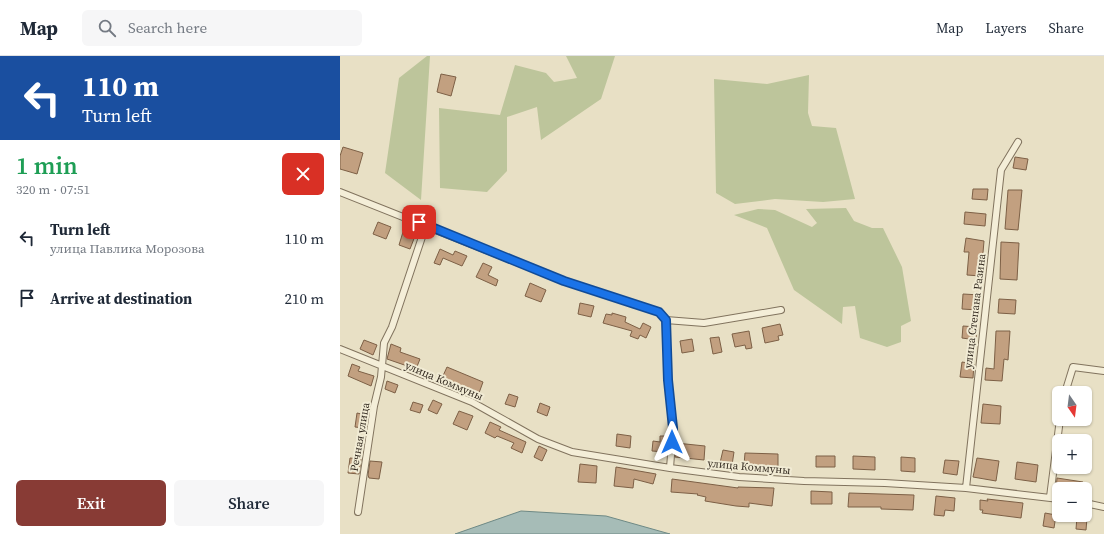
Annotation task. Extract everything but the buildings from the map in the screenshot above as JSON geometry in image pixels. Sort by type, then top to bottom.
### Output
[{"type":"street","name":"улица Степана Разина","points":[[966,488],[1002,170],[1018,142]]},
{"type":"street","points":[[340,192],[564,281],[659,312],[666,320],[668,380],[673,428],[670,468]]},
{"type":"street","name":"Речная улица","points":[[358,512],[373,414],[381,377],[384,343],[392,327],[426,225]]},
{"type":"street","points":[[666,320],[704,323],[781,310]]},
{"type":"street","name":"улица Коммуны","points":[[340,349],[472,402],[538,439],[572,452],[670,468],[746,478],[885,483],[966,488],[1050,497]]},
{"type":"street","points":[[1067,386],[1074,367],[1104,371]]},
{"type":"street","points":[[1050,497],[1059,426]]},
{"type":"street","points":[[1092,504],[1104,507]]},
{"type":"green space","points":[[427,56],[430,56],[421,200],[385,173],[399,78]]},
{"type":"green space","points":[[566,56],[615,56],[601,99],[541,140],[537,107],[507,117],[507,171],[487,192],[440,188],[439,108],[500,115],[515,65],[546,73],[554,82],[577,78]]},
{"type":"green space","points":[[809,75],[808,113],[812,126],[836,128],[855,199],[823,202],[775,199],[735,204],[716,193],[714,79],[767,84]]},
{"type":"green space","points":[[846,208],[854,221],[872,228],[883,228],[902,267],[911,321],[901,326],[901,342],[887,347],[860,338],[855,306],[843,307],[842,324],[794,290],[767,228],[734,215],[758,209],[775,210],[812,227],[817,223],[806,209]]},
{"type":"water","points":[[521,511],[606,516],[670,534],[455,534]]},
{"type":"route","points":[[419,222],[564,281],[659,312],[666,320],[668,380],[673,428],[672,442]]}]
